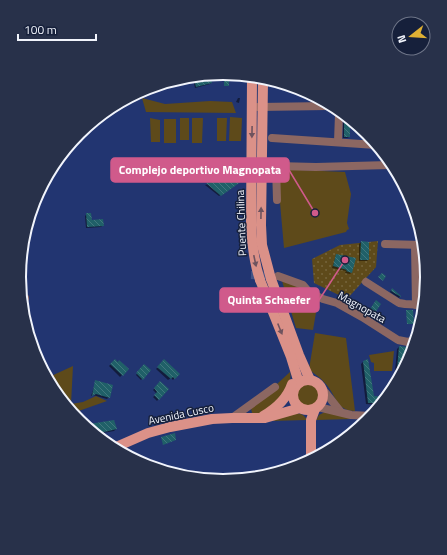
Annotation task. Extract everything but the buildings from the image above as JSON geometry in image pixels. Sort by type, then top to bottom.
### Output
[{"type":"main road","name":"Puente Chilina","points":[[252,82],[252,247],[260,280],[295,368],[299,383]]},
{"type":"main road","name":"Puente Chilina","points":[[263,84],[262,245],[299,355],[310,380]]},
{"type":"main road","points":[[256,417],[276,408],[286,397],[295,368]]},
{"type":"main road","points":[[311,420],[295,403],[293,397],[294,391],[299,383],[310,380],[316,382],[321,387],[323,396],[323,400],[311,420],[311,455]]},
{"type":"main road","name":"Avenida Cusco","points":[[256,417],[281,410],[293,397]]},
{"type":"main road","points":[[302,409],[309,410],[317,408]]},
{"type":"main road","name":"Avenida Cusco","points":[[120,446],[154,431],[212,419],[270,417],[302,409]]},
{"type":"street","points":[[258,107],[322,106]]},
{"type":"street","points":[[338,142],[339,117]]},
{"type":"street","points":[[272,138],[369,144]]},
{"type":"street","points":[[277,200],[276,166],[316,167],[386,165]]},
{"type":"street","points":[[385,244],[418,245]]},
{"type":"street","points":[[418,246],[419,303]]},
{"type":"street","name":"Magnopata","points":[[274,278],[303,285],[309,292],[323,299],[337,303],[398,340],[411,341]]},
{"type":"street","points":[[366,282],[399,303],[419,305]]},
{"type":"street","points":[[232,418],[275,387]]},
{"type":"street","points":[[321,387],[341,412]]},
{"type":"street","points":[[247,407],[256,417]]},
{"type":"street","points":[[317,408],[351,415],[364,416]]},
{"type":"shaded area","points":[[142,98],[165,104],[210,101],[232,102],[236,113],[146,112]]},
{"type":"shaded area","points":[[230,117],[242,118],[241,141],[229,141]]},
{"type":"shaded area","points":[[150,118],[160,120],[160,142],[151,142]]},
{"type":"shaded area","points":[[180,118],[189,118],[189,140],[180,140]]},
{"type":"shaded area","points":[[192,118],[203,118],[202,143],[192,143]]},
{"type":"shaded area","points":[[217,118],[227,118],[226,141],[217,141]]},
{"type":"shaded area","points":[[164,119],[176,119],[176,143],[164,143]]},
{"type":"shaded area","points":[[277,169],[345,172],[351,194],[347,223],[349,229],[346,232],[284,248]]},
{"type":"shaded area","points":[[378,241],[376,267],[347,299],[314,283],[312,259],[340,245]]},
{"type":"shaded area","points":[[282,281],[299,286],[318,301],[313,330],[296,328]]},
{"type":"shaded area","points":[[315,333],[346,338],[355,411],[343,408],[336,401],[328,386],[309,369]]},
{"type":"shaded area","points":[[394,351],[392,371],[374,371],[374,363],[371,362],[369,355]]},
{"type":"shaded area","points":[[73,366],[71,403],[59,387],[52,376]]},
{"type":"shaded area","points":[[290,372],[289,384],[282,399],[274,406],[256,415],[252,413],[251,408]]},
{"type":"shaded area","points":[[308,384],[316,388],[320,396],[316,404],[308,408],[300,404],[296,396],[300,388]]},
{"type":"shaded area","points":[[96,396],[107,401],[78,411],[72,404],[83,402]]},
{"type":"shaded area","points":[[325,412],[331,412],[352,419],[316,420],[319,415]]},
{"type":"shaded area","points":[[296,413],[303,415],[307,420],[271,421]]},
{"type":"tunnel","points":[[251,275],[275,276]]},
{"type":"place","name":"Complejo deportivo Magnopata","points":[[315,213]]},
{"type":"place","name":"Quinta Schaefer","points":[[345,260]]}]
